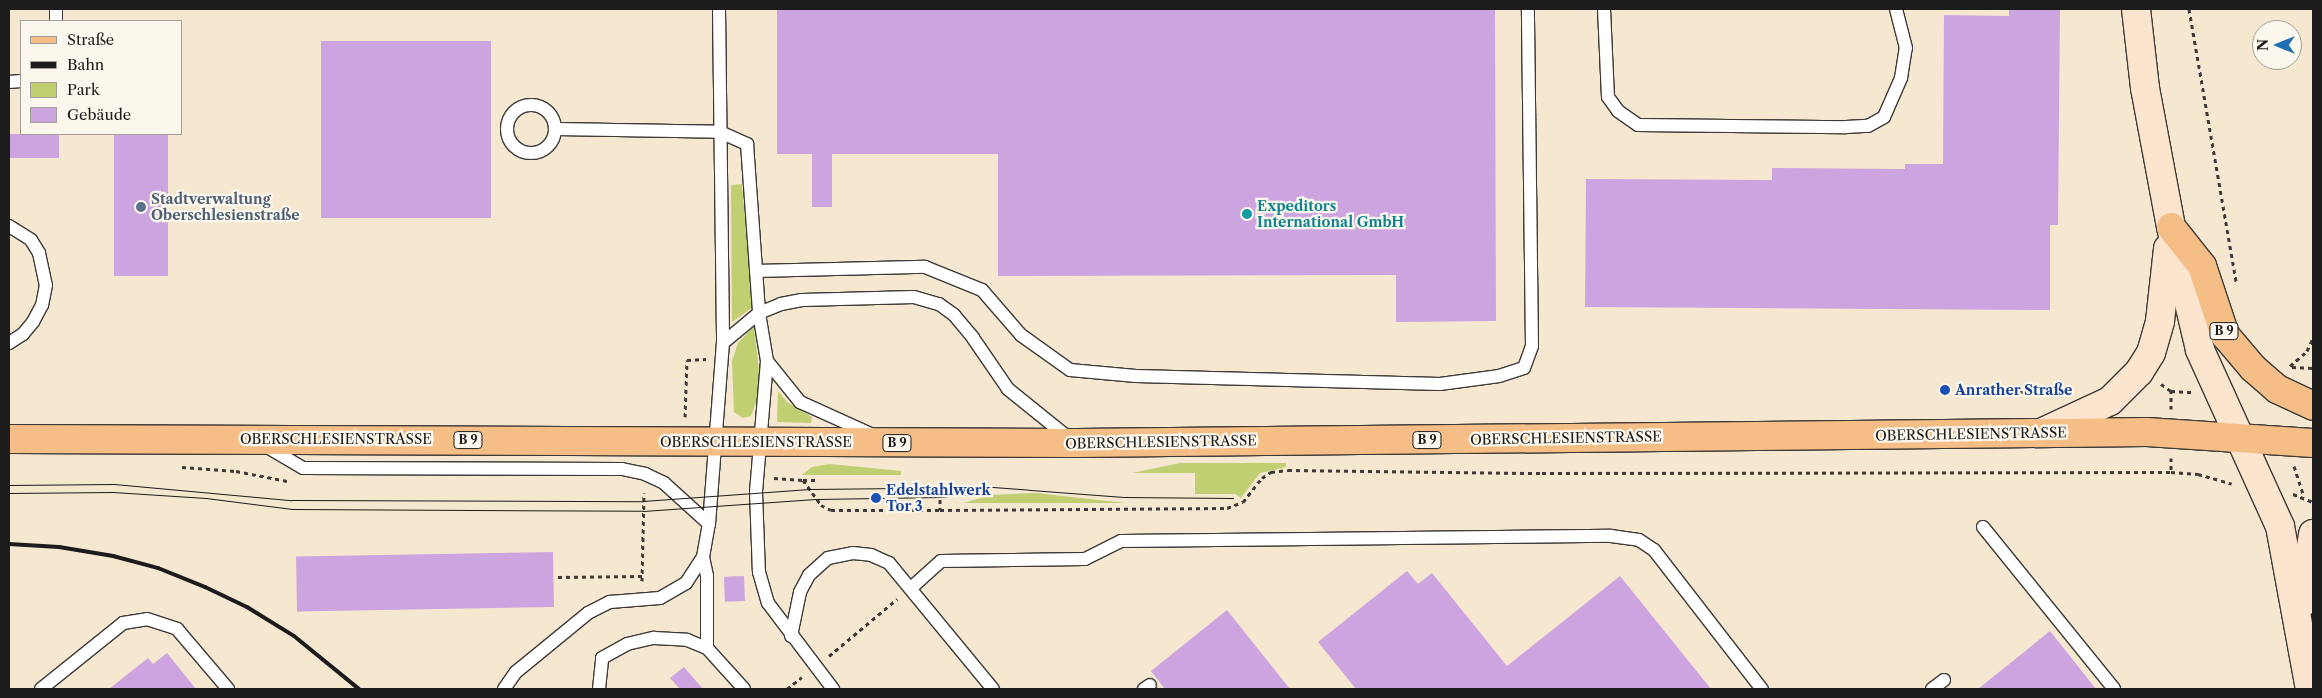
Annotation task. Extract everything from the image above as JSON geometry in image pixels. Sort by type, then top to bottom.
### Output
[{"type":"main road","points":[[2136,9],[2145,88],[2171,227],[2200,350],[2265,489],[2280,526],[2310,689]]},
{"type":"main road","points":[[2042,433],[2110,401],[2139,372],[2151,353],[2160,321],[2171,227]]},
{"type":"main road","name":"B 9","points":[[2171,227],[2202,266],[2225,335],[2253,368],[2277,389],[2313,406]]},
{"type":"main road","name":"OBERSCHLESIENSTRASSE","points":[[9,439],[1076,444],[2147,432],[2313,443]]},
{"type":"main road","points":[[2299,622],[2313,534]]},
{"type":"lane","points":[[504,689],[516,672],[588,613],[610,602],[660,598],[686,583],[703,557],[710,524],[718,442],[723,343],[719,9]]},
{"type":"lane","points":[[756,271],[925,267],[982,290],[1021,335],[1070,370],[1136,376],[1440,384],[1499,376],[1524,368],[1532,346],[1528,9]]},
{"type":"lane","points":[[1604,9],[1608,97],[1618,111],[1638,125],[1846,127],[1868,126],[1884,117],[1901,78],[1906,48],[1896,9]]},
{"type":"lane","points":[[556,129],[720,132],[746,144],[759,313],[767,361],[757,477],[759,572],[768,603],[791,636],[833,689]]},
{"type":"lane","points":[[9,226],[31,240],[39,253],[46,285],[42,305],[33,322],[23,334],[9,343]]},
{"type":"lane","points":[[723,343],[759,313],[780,304],[802,300],[914,297],[939,304],[954,315],[967,330],[1008,389],[1076,444]]},
{"type":"lane","points":[[767,361],[800,402],[891,443]]},
{"type":"lane","points":[[253,439],[303,468],[622,469],[645,474],[664,483],[710,524]]},
{"type":"lane","points":[[1983,527],[2114,689]]},
{"type":"lane","points":[[911,588],[941,561],[1085,559],[1121,540],[1612,536],[1639,540],[1654,550],[1762,689]]},
{"type":"lane","points":[[791,636],[800,592],[809,575],[828,558],[853,552],[871,555],[889,563],[993,689]]},
{"type":"lane","points":[[703,557],[707,576],[707,648]]},
{"type":"lane","points":[[41,689],[123,623],[147,619],[177,629],[228,689]]},
{"type":"lane","points":[[599,689],[602,658],[626,644],[654,638],[687,640],[707,648],[744,689]]},
{"type":"lane","points":[[1932,689],[1944,680]]},
{"type":"path","points":[[2190,9],[2237,286]]},
{"type":"path","points":[[2289,367],[2307,351],[2313,338]]},
{"type":"path","points":[[684,442],[686,360],[706,359],[723,343]]},
{"type":"path","points":[[2280,364],[2289,367],[2313,368]]},
{"type":"path","points":[[173,467],[236,471],[291,482]]},
{"type":"path","points":[[803,480],[822,505],[831,510],[1227,508],[1243,502],[1262,478],[1271,472],[1288,470],[1542,473],[2171,472],[2198,474],[2218,482],[2304,496],[2313,502]]},
{"type":"path","points":[[757,477],[815,480]]},
{"type":"path","points":[[642,600],[644,488],[664,483]]},
{"type":"path","points":[[940,484],[940,510]]},
{"type":"path","points":[[934,504],[940,504]]},
{"type":"path","points":[[822,505],[831,505]]},
{"type":"path","points":[[558,577],[642,576]]},
{"type":"path","points":[[787,689],[911,588]]},
{"type":"green space","points":[[742,184],[753,307],[732,322],[731,185]]},
{"type":"green space","points":[[754,326],[760,380],[758,397],[751,416],[743,418],[734,412],[732,361],[738,343]]},
{"type":"green space","points":[[778,391],[787,402],[812,417],[811,423],[777,422]]},
{"type":"green space","points":[[1180,463],[1286,463],[1286,467],[1260,473],[1241,498],[1235,494],[1195,494],[1195,473],[1132,473]]},
{"type":"green space","points":[[830,464],[901,471],[901,475],[802,475],[812,467]]},
{"type":"green space","points":[[1036,493],[1126,503],[964,503],[990,495]]},
{"type":"building","name":"Expeditors International GmbH","points":[[777,9],[1495,9],[1496,321],[1396,322],[1396,275],[998,276],[998,154],[832,154],[832,207],[812,207],[812,154],[777,154]]},
{"type":"building","points":[[2009,9],[2060,9],[2058,225],[2050,225],[2050,310],[1585,307],[1586,179],[1772,180],[1772,168],[1905,169],[1905,164],[1943,164],[1944,15],[2009,16]]},
{"type":"building","points":[[321,41],[491,41],[491,218],[321,218]]},
{"type":"building","points":[[9,134],[59,135],[59,158],[9,158]]},
{"type":"building","name":"Stadtverwaltung Oberschlesienstraße","points":[[114,135],[168,135],[168,276],[114,276]]},
{"type":"building","points":[[553,552],[554,607],[297,611],[296,556]]},
{"type":"building","points":[[1407,571],[1418,584],[1432,573],[1507,666],[1620,576],[1711,689],[1356,689],[1318,642]]},
{"type":"building","points":[[744,576],[745,601],[725,602],[724,577]]},
{"type":"building","points":[[1227,610],[1290,689],[1165,689],[1151,671]]},
{"type":"building","points":[[2050,631],[2096,689],[1978,689]]},
{"type":"building","points":[[167,653],[196,689],[109,689],[148,658],[153,664]]},
{"type":"building","points":[[684,667],[703,689],[680,689],[670,678]]},
{"type":"tram line","points":[[9,485],[114,484],[291,500],[643,501],[810,489],[993,487],[1124,497],[1233,498]]},
{"type":"tram line","points":[[9,493],[113,492],[206,498],[292,509],[643,511],[816,499],[940,497],[981,493]]},
{"type":"railway","points":[[9,544],[59,547],[113,556],[158,568],[205,587],[247,607],[294,636],[359,689]]},
{"type":"place","name":"Stadtverwaltung Oberschlesienstraße","points":[[141,207]]},
{"type":"place","name":"Expeditors International GmbH","points":[[1247,214]]},
{"type":"place","name":"Anrather Straße","points":[[1945,390]]},
{"type":"place","name":"Edelstahlwerk Tor 3","points":[[876,498]]}]
